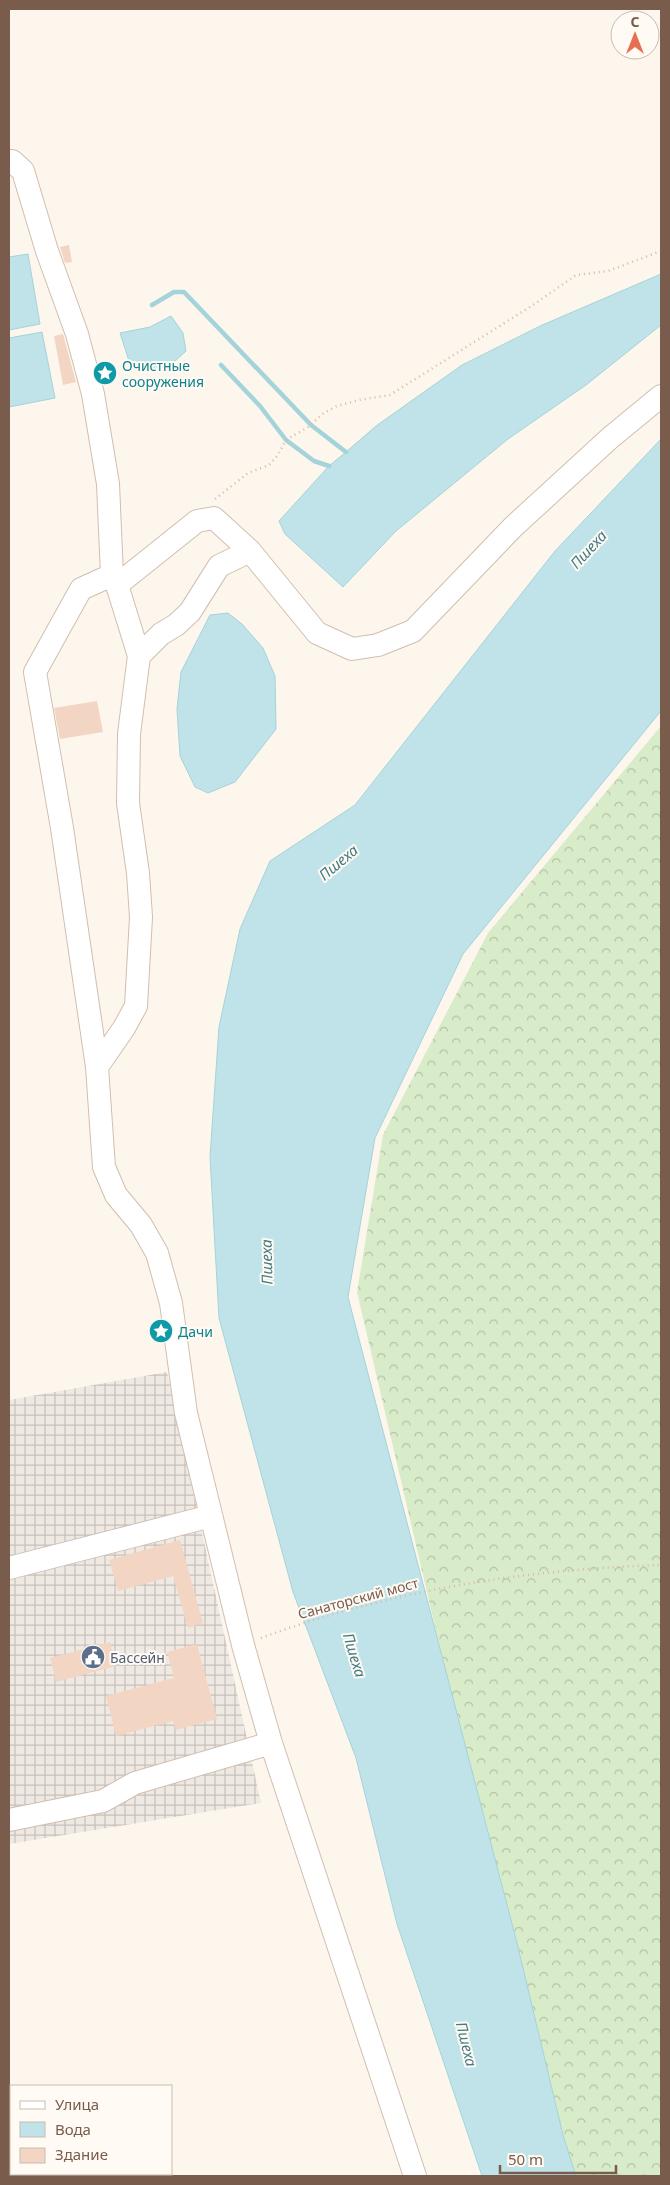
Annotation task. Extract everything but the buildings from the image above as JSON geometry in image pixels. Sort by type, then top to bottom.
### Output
[{"type":"lane","points":[[9,161],[12,161],[23,172],[47,251],[77,334],[93,394],[108,484],[114,580],[139,656],[130,734],[128,803],[138,873],[141,917],[136,1006],[124,1028],[97,1067]]},
{"type":"lane","points":[[415,2176],[271,1743],[243,1645],[186,1413],[171,1303],[157,1253],[141,1225],[116,1195],[104,1167],[97,1067],[62,828],[36,672],[80,590],[114,580],[197,521],[214,518],[250,551],[317,632],[352,649],[378,645],[413,631],[514,527],[610,438],[661,396]]},
{"type":"lane","points":[[139,656],[161,634],[176,625],[190,612],[220,566],[250,551]]},
{"type":"lane","points":[[9,1568],[210,1516]]},
{"type":"lane","points":[[9,1820],[103,1801],[135,1783],[271,1743]]},
{"type":"path","points":[[197,521],[216,498],[248,473],[269,465],[277,456],[286,440],[308,427],[324,413],[336,406],[390,395],[533,305],[576,275],[608,271],[661,251]]},
{"type":"path","name":"Санаторский мост","points":[[243,1645],[290,1627],[432,1588],[603,1567],[661,1566]]},
{"type":"shaded area","points":[[167,1372],[261,1803],[9,1844],[9,1400]]},
{"type":"green space","points":[[661,726],[661,2176],[569,2176],[556,2146],[357,1292],[383,1135],[488,933]]},
{"type":"water","points":[[28,254],[40,324],[9,330],[9,257]]},
{"type":"water","points":[[661,274],[661,325],[586,385],[508,439],[396,531],[343,587],[285,534],[279,521],[329,466],[376,426],[462,365],[540,326]]},
{"type":"water","points":[[171,316],[183,333],[186,351],[167,366],[155,370],[131,367],[120,333],[150,327]]},
{"type":"water","points":[[42,332],[55,398],[9,407],[9,338]]},
{"type":"water","name":"Пшеха","points":[[661,439],[661,711],[463,954],[375,1138],[348,1297],[517,1943],[563,2135],[576,2176],[482,2176],[397,1924],[356,1758],[293,1592],[219,1318],[210,1157],[219,1027],[240,929],[270,861],[355,805],[555,551]]},
{"type":"water","points":[[228,613],[242,624],[263,648],[275,676],[276,729],[235,782],[208,793],[195,787],[180,756],[177,709],[181,672],[210,615]]},
{"type":"waterway","points":[[152,305],[174,292],[184,292],[311,425],[346,452]]},
{"type":"waterway","points":[[221,365],[260,406],[286,440],[314,461],[329,466]]},
{"type":"place","name":"Очистные сооружения","points":[[105,373]]},
{"type":"place","name":"Дачи","points":[[161,1331]]},
{"type":"place","name":"Бассейн","points":[[93,1657]]}]
